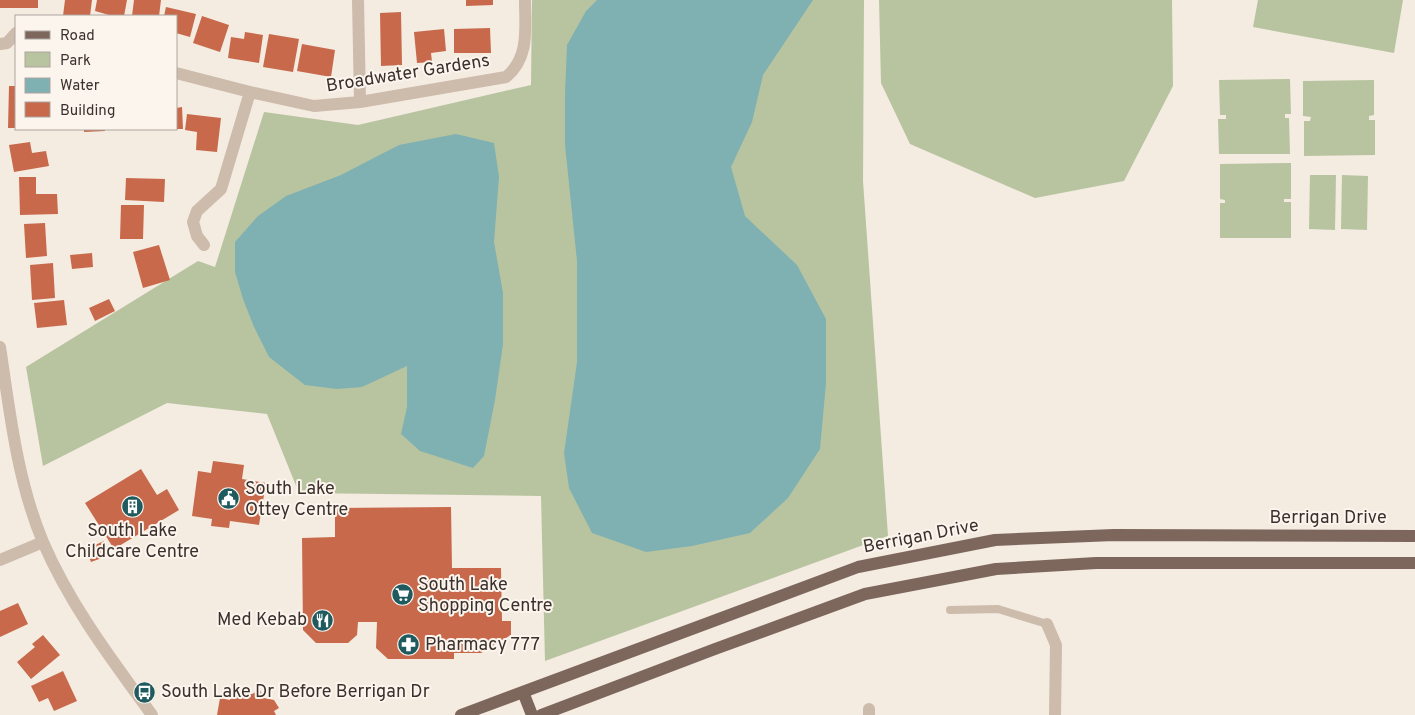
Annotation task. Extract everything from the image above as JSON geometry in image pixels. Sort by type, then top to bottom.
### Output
[{"type":"main road","name":"Berrigan Drive","points":[[461,715],[710,621],[858,568],[995,540],[1114,535],[1415,536]]},
{"type":"main road","points":[[541,715],[865,594],[996,569],[1096,563],[1415,563]]},
{"type":"main road","points":[[523,692],[532,715]]},
{"type":"street","points":[[358,0],[360,102]]},
{"type":"street","name":"Broadwater Gardens","points":[[178,74],[314,106],[360,102],[506,77],[512,73],[522,57],[525,44],[525,0]]},
{"type":"street","points":[[8,47],[15,35]]},
{"type":"street","points":[[204,245],[197,236],[193,222],[197,211],[222,189],[250,92]]},
{"type":"street","points":[[0,347],[14,443],[26,490],[43,542],[76,608],[152,715]]},
{"type":"street","points":[[0,560],[43,542]]},
{"type":"street","points":[[1047,624],[1056,645],[1055,715]]},
{"type":"lane","points":[[950,610],[998,609],[1047,624]]},
{"type":"green space","points":[[532,0],[864,0],[863,181],[888,536],[545,661],[541,496],[299,493],[267,414],[167,403],[43,466],[26,367],[198,261],[215,267],[264,112],[358,125],[531,85]]},
{"type":"green space","points":[[879,0],[1172,0],[1173,86],[1124,181],[1035,198],[910,144],[881,83]]},
{"type":"green space","points":[[1258,0],[1403,0],[1394,53],[1253,27]]},
{"type":"green space","points":[[1290,79],[1291,114],[1285,114],[1285,118],[1289,118],[1290,154],[1219,154],[1218,119],[1226,119],[1226,115],[1220,115],[1219,80]]},
{"type":"green space","points":[[1374,80],[1374,115],[1369,116],[1369,120],[1375,120],[1375,155],[1304,156],[1304,121],[1310,121],[1311,117],[1303,116],[1303,81]]},
{"type":"green space","points":[[1291,163],[1291,199],[1284,199],[1284,202],[1291,202],[1291,238],[1220,238],[1220,203],[1225,203],[1225,200],[1220,199],[1220,164]]},
{"type":"green space","points":[[1310,175],[1336,175],[1335,230],[1309,229]]},
{"type":"green space","points":[[1342,175],[1368,176],[1367,230],[1341,229]]},
{"type":"water","points":[[597,0],[813,0],[763,75],[752,122],[731,167],[745,216],[797,265],[826,319],[826,383],[820,449],[788,498],[750,533],[692,546],[646,552],[592,533],[569,488],[564,453],[577,362],[577,261],[565,145],[567,45],[586,11]]},
{"type":"water","points":[[456,134],[494,143],[499,177],[494,242],[503,293],[503,344],[484,456],[473,468],[420,451],[401,434],[407,407],[407,366],[362,387],[337,389],[305,385],[269,357],[254,327],[235,272],[235,242],[258,216],[286,196],[341,175],[399,145]]},
{"type":"building","points":[[0,0],[38,0],[38,8],[0,8]]},
{"type":"building","points":[[65,0],[92,0],[90,15],[63,15]]},
{"type":"building","points":[[97,0],[127,0],[124,15],[109,15],[95,11]]},
{"type":"building","points":[[134,0],[161,0],[159,15],[132,15]]},
{"type":"building","points":[[466,0],[493,0],[493,5],[466,6]]},
{"type":"building","points":[[166,7],[196,14],[190,37],[178,34],[178,15],[164,15]]},
{"type":"building","points":[[401,12],[402,65],[381,66],[380,13]]},
{"type":"building","points":[[202,16],[229,25],[220,52],[193,43]]},
{"type":"building","points":[[490,28],[491,53],[454,53],[454,29]]},
{"type":"building","points":[[444,29],[446,51],[431,53],[432,62],[417,63],[414,32]]},
{"type":"building","points":[[245,32],[263,35],[259,63],[228,58],[231,37],[244,39]]},
{"type":"building","points":[[269,34],[299,39],[293,72],[263,67]]},
{"type":"building","points":[[302,44],[335,50],[331,77],[297,71]]},
{"type":"building","points":[[9,86],[15,86],[15,128],[8,128]]},
{"type":"building","points":[[182,107],[183,129],[178,129],[178,108]]},
{"type":"building","points":[[187,114],[221,118],[217,152],[196,150],[197,132],[185,130]]},
{"type":"building","points":[[84,130],[105,130],[105,131],[84,132]]},
{"type":"building","points":[[30,142],[32,153],[46,151],[49,166],[14,172],[9,145]]},
{"type":"building","points":[[19,177],[36,177],[36,194],[57,194],[58,214],[20,215]]},
{"type":"building","points":[[126,178],[165,179],[164,202],[125,200]]},
{"type":"building","points":[[121,205],[144,205],[143,239],[120,239]]},
{"type":"building","points":[[45,223],[47,256],[26,258],[24,224]]},
{"type":"building","points":[[159,245],[170,280],[143,288],[133,252]]},
{"type":"building","points":[[92,253],[93,267],[72,269],[70,255]]},
{"type":"building","points":[[53,263],[55,298],[32,300],[30,265]]},
{"type":"building","points":[[109,299],[115,311],[95,321],[89,308]]},
{"type":"building","points":[[64,300],[67,325],[37,328],[34,303]]},
{"type":"building","name":"South Lake Ottey Centre","points":[[213,461],[244,465],[242,479],[266,483],[259,525],[230,521],[229,528],[211,526],[212,519],[192,516],[198,471],[211,473]]},
{"type":"building","name":"South Lake Childcare Centre","points":[[141,469],[157,495],[167,489],[179,510],[114,549],[85,503]]},
{"type":"building","name":"South Lake Shopping Centre","points":[[451,507],[452,568],[501,568],[502,621],[511,621],[511,635],[481,653],[454,653],[454,659],[388,659],[376,648],[377,622],[358,622],[357,635],[348,643],[316,643],[303,630],[302,538],[335,537],[335,508]]},
{"type":"building","points":[[104,541],[110,555],[91,562],[86,549]]},
{"type":"building","points":[[18,603],[28,624],[0,637],[0,611]]},
{"type":"building","points":[[43,635],[60,655],[31,679],[17,662],[35,647],[32,644]]},
{"type":"building","points":[[63,671],[77,701],[54,711],[48,698],[39,702],[31,686]]},
{"type":"building","points":[[260,690],[264,698],[274,700],[279,708],[274,711],[276,715],[217,715],[220,698],[230,700],[232,691],[252,694]]},
{"type":"place","name":"South Lake Ottey Centre","points":[[229,499]]},
{"type":"place","name":"South Lake Childcare Centre","points":[[132,506]]},
{"type":"place","name":"South Lake Shopping Centre","points":[[402,595]]},
{"type":"place","name":"Med Kebab","points":[[323,620]]},
{"type":"place","name":"Pharmacy 777","points":[[409,645]]},
{"type":"place","name":"South Lake Dr Before Berrigan Dr","points":[[145,692]]}]
